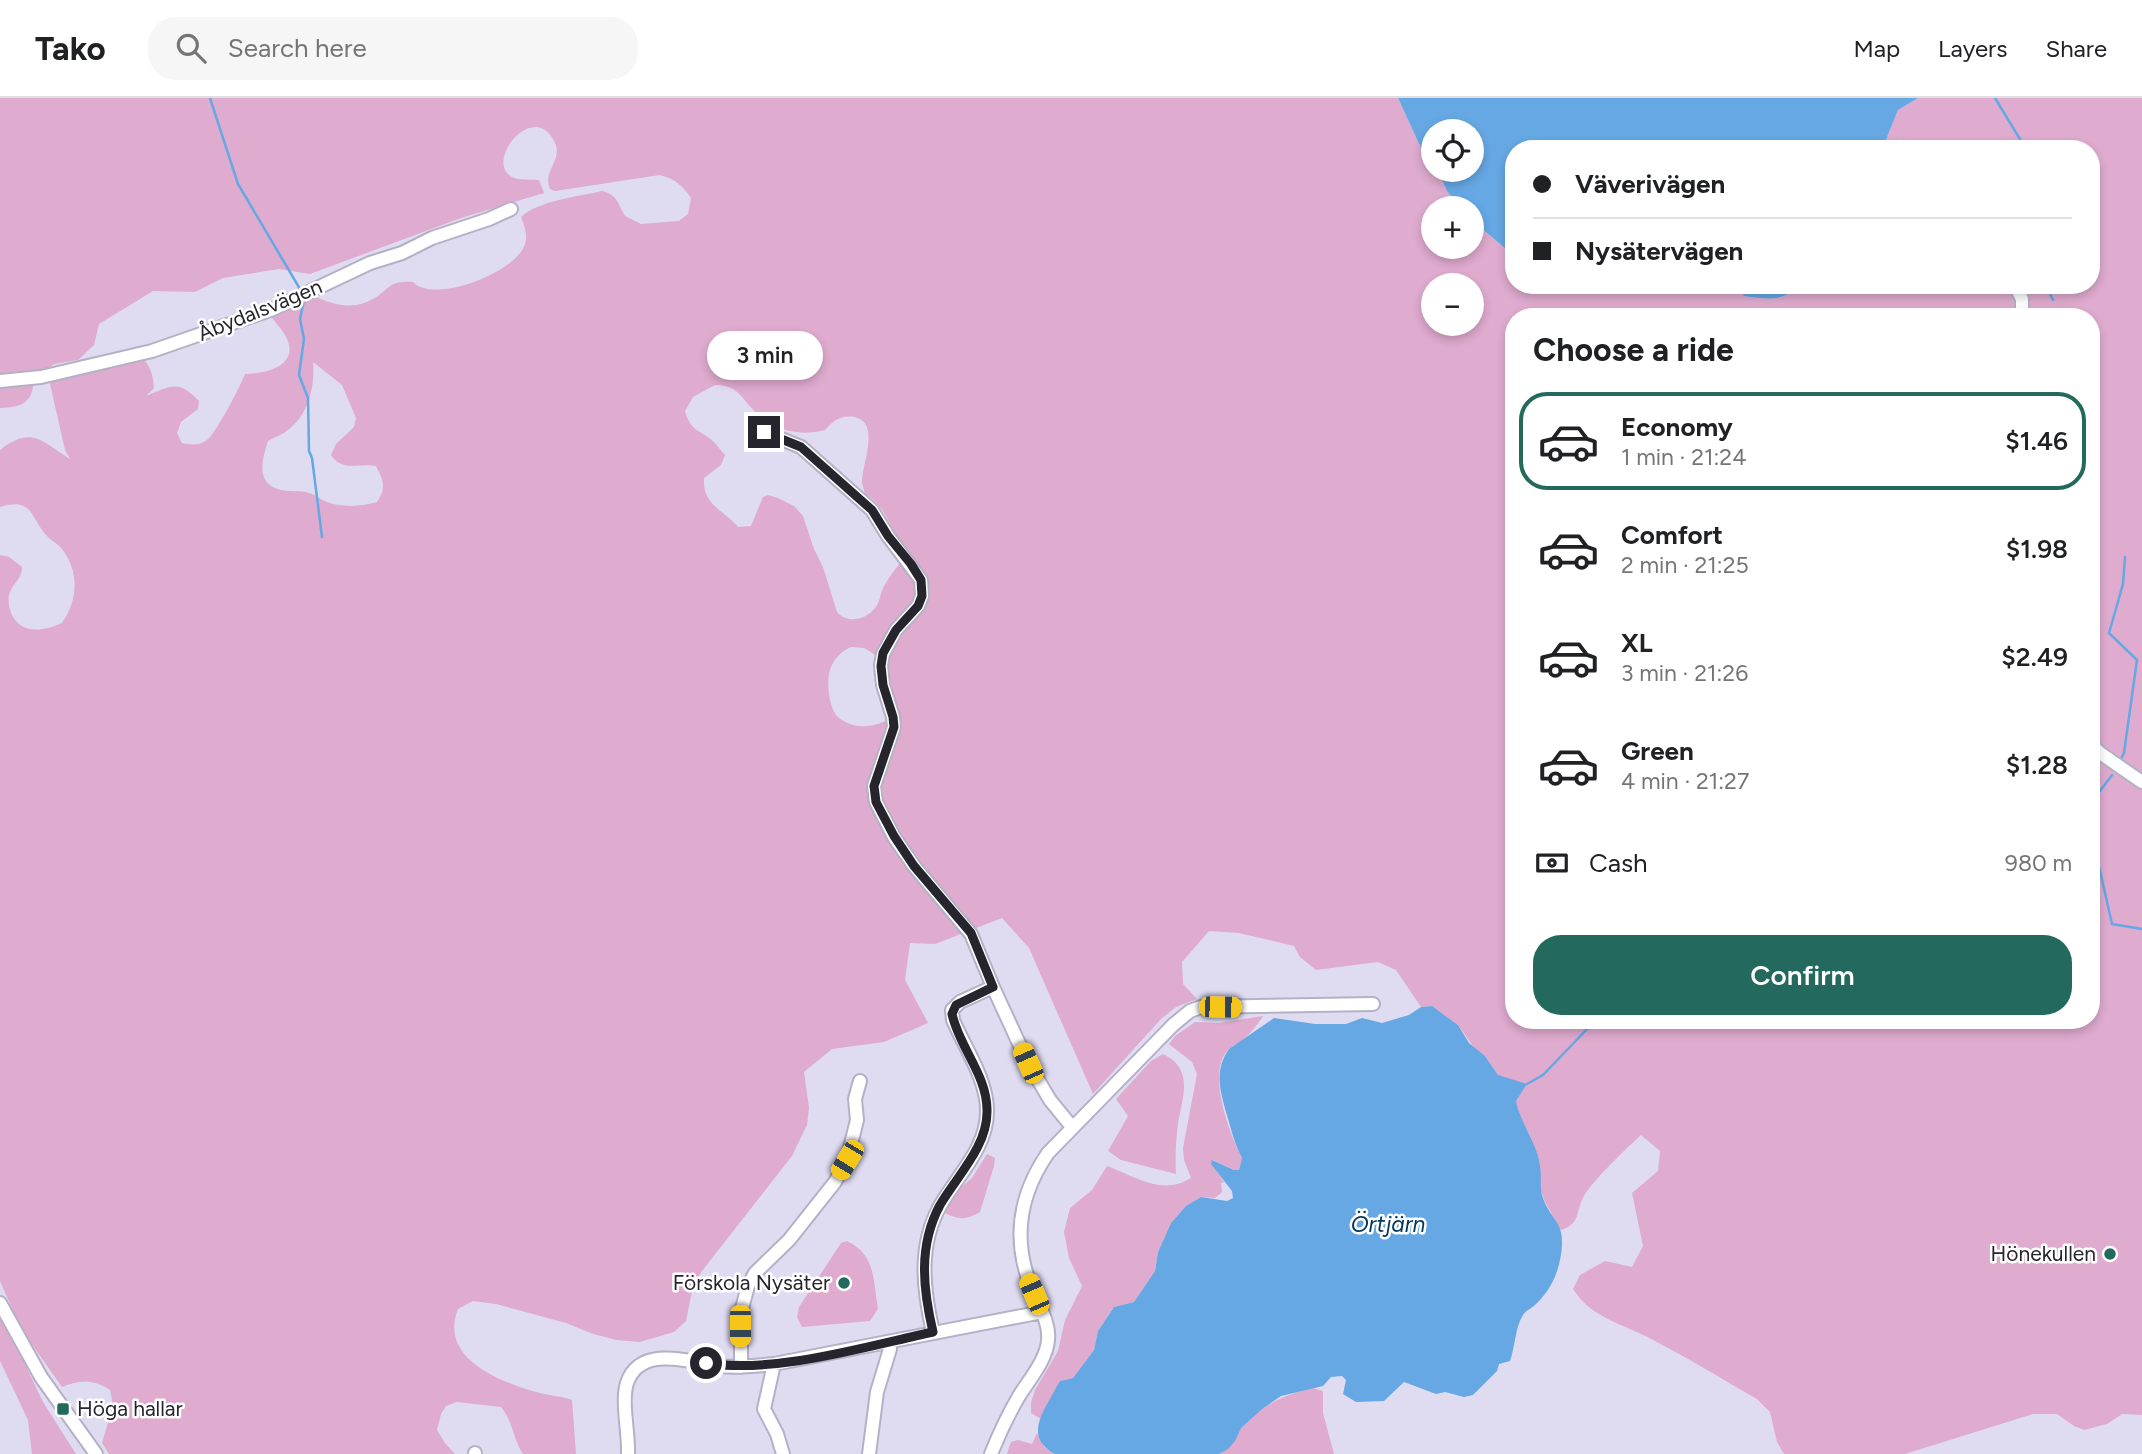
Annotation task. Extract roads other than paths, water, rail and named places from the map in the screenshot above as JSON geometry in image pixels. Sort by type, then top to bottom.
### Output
[{"type":"street","name":"Åbydalsvägen","points":[[0,382],[41,377],[152,351],[272,309],[370,263],[402,253],[432,238],[511,209]]},
{"type":"street","points":[[764,432],[801,447],[872,510],[921,580],[922,596],[918,606],[896,630],[883,653],[883,685],[894,727],[874,794],[880,811],[901,846],[971,933],[1038,1082],[1072,1127]]},
{"type":"street","points":[[2100,752],[2142,782]]},
{"type":"street","points":[[933,1332],[924,1277],[926,1243],[940,1207],[973,1156],[987,1121],[988,1109],[983,1086],[953,1020],[952,1010],[960,1002],[993,987]]},
{"type":"street","points":[[991,1454],[1004,1422],[1047,1347],[1048,1332],[1025,1273],[1019,1240],[1022,1207],[1035,1172],[1048,1153],[1173,1025],[1190,1011],[1201,1007],[1373,1004]]},
{"type":"street","points":[[741,1367],[741,1312],[748,1286],[755,1273],[789,1240],[835,1182],[847,1160],[857,1120],[856,1099],[860,1081]]},
{"type":"street","points":[[0,1303],[41,1377],[96,1454]]},
{"type":"street","points":[[628,1454],[625,1391],[627,1381],[641,1365],[657,1359],[741,1367],[774,1364],[1042,1312]]},
{"type":"street","points":[[869,1454],[877,1392],[890,1349],[889,1342]]},
{"type":"street","points":[[774,1364],[764,1409],[777,1434],[783,1454]]},
{"type":"water","points":[[1398,98],[1918,98],[1898,110],[1886,140],[1505,140],[1505,248],[1484,230],[1484,196],[1451,196],[1443,182],[1484,182],[1484,119],[1421,119],[1421,148]]},
{"type":"water","points":[[1743,294],[1788,294],[1767,299]]},
{"type":"water","name":"Örtjärn","points":[[1432,1006],[1458,1025],[1469,1043],[1485,1056],[1498,1075],[1527,1084],[1516,1101],[1538,1157],[1543,1198],[1561,1232],[1562,1250],[1556,1274],[1545,1295],[1524,1313],[1520,1320],[1510,1361],[1499,1364],[1497,1371],[1473,1395],[1464,1397],[1445,1392],[1436,1394],[1404,1382],[1384,1401],[1356,1402],[1343,1394],[1346,1380],[1342,1376],[1331,1377],[1323,1386],[1281,1396],[1262,1409],[1241,1428],[1228,1449],[1219,1454],[1055,1454],[1045,1447],[1038,1431],[1039,1422],[1057,1386],[1060,1381],[1073,1378],[1094,1350],[1098,1331],[1114,1307],[1134,1302],[1155,1271],[1158,1252],[1171,1223],[1186,1206],[1201,1197],[1227,1201],[1233,1198],[1232,1191],[1211,1164],[1212,1160],[1239,1170],[1242,1158],[1220,1088],[1221,1065],[1229,1049],[1274,1018],[1315,1024],[1346,1024],[1362,1018],[1382,1023],[1409,1015],[1421,1007]]},
{"type":"waterway","points":[[210,98],[238,184],[300,289]]},
{"type":"waterway","points":[[1995,98],[2021,140]]},
{"type":"waterway","points":[[2050,294],[2053,300]]},
{"type":"waterway","points":[[304,300],[300,319],[304,339],[299,375],[308,398],[309,451],[322,537]]},
{"type":"waterway","points":[[2120,761],[2124,753],[2137,660],[2109,633],[2123,584],[2125,557]]},
{"type":"waterway","points":[[2100,791],[2112,775]]},
{"type":"waterway","points":[[2100,871],[2112,924],[2142,929]]},
{"type":"waterway","points":[[1527,1084],[1543,1075],[1587,1029]]},
{"type":"place","name":"Hönekullen","points":[[2110,1254]]},
{"type":"place","name":"Förskola Nysäter","points":[[844,1283]]},
{"type":"place","name":"Höga hallar","points":[[63,1409]]}]
